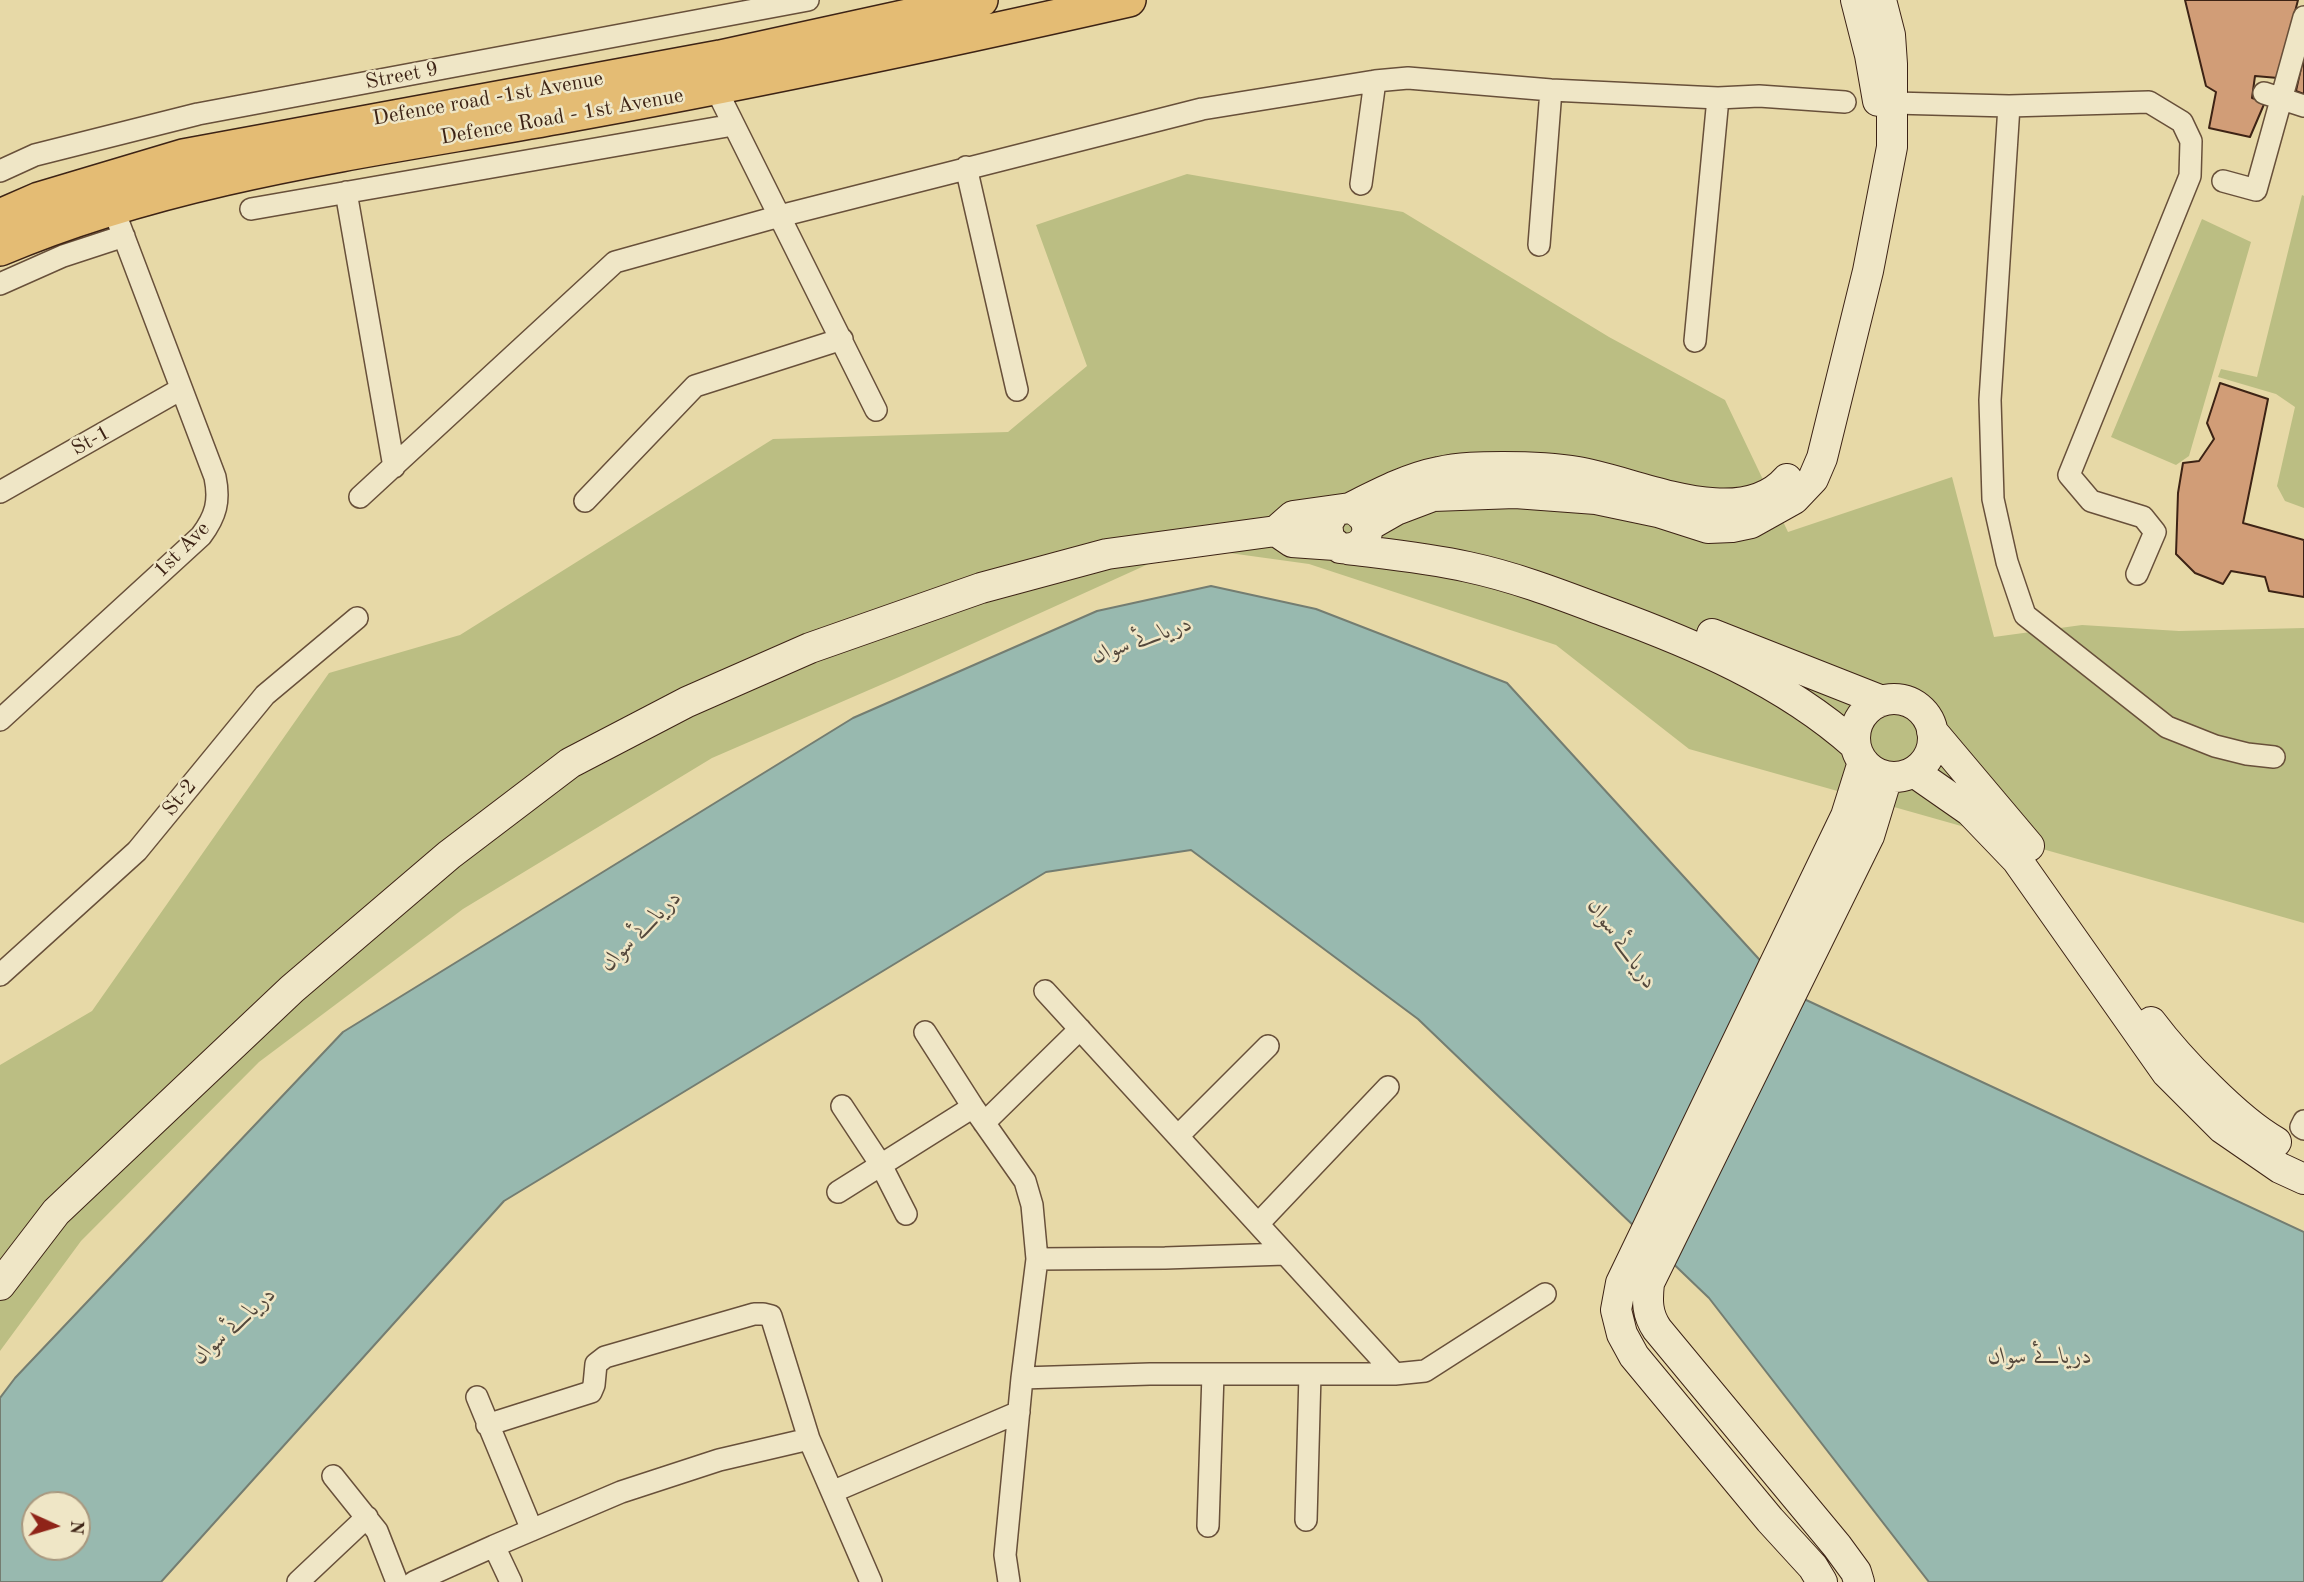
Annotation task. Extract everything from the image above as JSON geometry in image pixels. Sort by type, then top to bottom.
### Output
[{"type":"main road","name":"Defence road -1st Avenue","points":[[0,216],[39,199],[183,156],[720,57],[827,50],[981,0]]},
{"type":"main road","name":"Defence Road - 1st Avenue","points":[[0,249],[55,226],[119,222],[193,185],[379,148],[716,89],[827,50],[1129,0]]},
{"type":"main road","points":[[1350,529],[1391,488],[1439,472],[1476,468],[1506,467],[1578,472],[1683,500],[1709,503],[1731,503],[1756,498],[1781,486],[1800,463],[1819,401],[1856,254],[1874,155],[1878,93],[1856,0]]},
{"type":"main road","points":[[1350,529],[1433,496],[1515,493],[1596,499],[1658,512],[1708,528],[1751,523],[1794,499],[1813,479],[1822,458],[1868,271],[1892,147],[1894,103],[1890,35],[1881,0]]},
{"type":"main road","points":[[0,1285],[56,1212],[292,989],[449,855],[570,763],[687,702],[810,648],[981,588],[1107,554],[1276,531],[1293,516],[1350,529],[1469,548],[1550,571],[1644,604],[1745,648],[1882,701]]},
{"type":"main road","points":[[1350,529],[1466,567],[1507,576],[1676,637],[1774,685],[1805,704],[1880,764],[1970,811],[2017,860],[2167,1073],[2222,1128],[2280,1168],[2304,1179]]},
{"type":"main road","points":[[1880,764],[1855,736],[1860,718],[1882,701],[1892,699],[1910,703],[1925,714],[1932,731],[2071,901],[2154,1025],[2172,1046],[2200,1078],[2263,1135],[2304,1158]]},
{"type":"main road","points":[[1880,764],[1927,759],[1931,750],[1932,731]]},
{"type":"main road","points":[[1635,1283],[1846,816],[1880,764]]},
{"type":"main road","points":[[1822,1582],[1813,1567],[1770,1520],[1634,1356],[1622,1334],[1616,1310],[1635,1283],[1869,835],[1880,764]]},
{"type":"main road","points":[[1635,1283],[1647,1303],[1650,1318],[1657,1329],[1837,1546],[1856,1572],[1859,1582]]},
{"type":"street","name":"Street 9","points":[[0,171],[34,155],[198,114],[808,0]]},
{"type":"street","points":[[2223,181],[2256,190],[2273,96],[2304,17]]},
{"type":"street","points":[[360,497],[615,262],[780,216],[1202,110],[1375,80],[1408,78],[1551,90],[1718,98],[1759,96],[1845,102]]},
{"type":"street","points":[[1361,184],[1375,80]]},
{"type":"street","points":[[716,89],[876,410]]},
{"type":"street","points":[[1539,246],[1551,90]]},
{"type":"street","points":[[2273,96],[2304,106]]},
{"type":"street","points":[[1695,341],[1718,98]]},
{"type":"street","points":[[1894,103],[2009,106],[2149,102],[2182,122],[2191,141],[2190,176],[2069,475],[2091,501],[2143,517],[2155,532],[2137,574]]},
{"type":"street","points":[[2009,106],[1990,400],[1993,499],[2007,562],[2025,615],[2167,727],[2215,746],[2274,757]]},
{"type":"street","points":[[251,208],[733,125]]},
{"type":"street","points":[[967,167],[1017,390]]},
{"type":"street","points":[[346,192],[394,467]]},
{"type":"street","points":[[0,284],[63,256],[119,222]]},
{"type":"street","name":"1st Ave","points":[[0,720],[201,536],[212,522],[217,507],[215,477],[119,222]]},
{"type":"street","points":[[585,501],[695,386],[842,339]]},
{"type":"street","name":"St-1","points":[[0,492],[181,389]]},
{"type":"street","name":"St-2","points":[[0,975],[136,851],[265,695],[357,618]]},
{"type":"street","points":[[1045,991],[1395,1374]]},
{"type":"street","points":[[838,1192],[881,1165],[978,1115],[1080,1029]]},
{"type":"street","points":[[925,1032],[978,1115],[1025,1181],[1032,1205],[1037,1259],[1018,1412],[1005,1555],[1009,1582]]},
{"type":"street","points":[[1178,1136],[1268,1046]]},
{"type":"street","points":[[1258,1224],[1388,1087]]},
{"type":"street","points":[[842,1106],[881,1165],[906,1214]]},
{"type":"street","points":[[2304,1121],[2301,1127],[2304,1129]]},
{"type":"street","points":[[1037,1259],[1285,1254]]},
{"type":"street","points":[[1022,1378],[1395,1374],[1425,1371],[1545,1294]]},
{"type":"street","points":[[487,1425],[591,1392],[596,1364],[605,1357],[754,1314],[771,1316],[809,1439],[872,1582]]},
{"type":"street","points":[[1208,1527],[1213,1374]]},
{"type":"street","points":[[1306,1520],[1310,1374]]},
{"type":"street","points":[[477,1397],[531,1530]]},
{"type":"street","points":[[832,1492],[1018,1412]]},
{"type":"street","points":[[414,1582],[634,1488],[719,1461],[809,1439]]},
{"type":"street","points":[[333,1476],[377,1531],[397,1582]]},
{"type":"street","points":[[298,1582],[367,1517]]},
{"type":"street","points":[[494,1546],[511,1582]]},
{"type":"green space","points":[[1187,174],[1403,212],[1609,337],[1725,400],[1788,532],[1952,477],[1994,637],[2082,625],[2179,631],[2304,628],[2304,923],[1689,749],[1556,645],[1309,564],[1186,547],[712,758],[463,909],[259,1062],[81,1241],[0,1351],[0,1065],[92,1011],[329,673],[460,635],[773,439],[1008,432],[1087,366],[1036,225]]},
{"type":"green space","points":[[2302,195],[2304,508],[2285,501],[2277,486],[2295,407],[2276,394],[2218,377],[2221,369],[2257,377]]},
{"type":"green space","points":[[2202,219],[2251,242],[2189,456],[2176,465],[2111,437]]},
{"type":"water","name":"دریائے سواں","points":[[1211,586],[1316,609],[1507,683],[1789,992],[2304,1232],[2304,1582],[1929,1582],[1709,1298],[1418,1019],[1191,850],[1046,872],[504,1201],[161,1582],[0,1582],[0,1398],[15,1378],[343,1032],[853,718],[1097,611]]},
{"type":"building","points":[[2185,0],[2298,0],[2278,78],[2255,76],[2252,98],[2265,102],[2250,137],[2209,128],[2216,92],[2206,86]]},
{"type":"building","points":[[2304,54],[2304,94],[2296,91]]},
{"type":"building","points":[[2220,383],[2268,399],[2243,523],[2304,540],[2304,597],[2269,591],[2265,577],[2231,571],[2223,584],[2195,573],[2176,554],[2178,493],[2183,463],[2199,461],[2214,439],[2207,423]]}]
